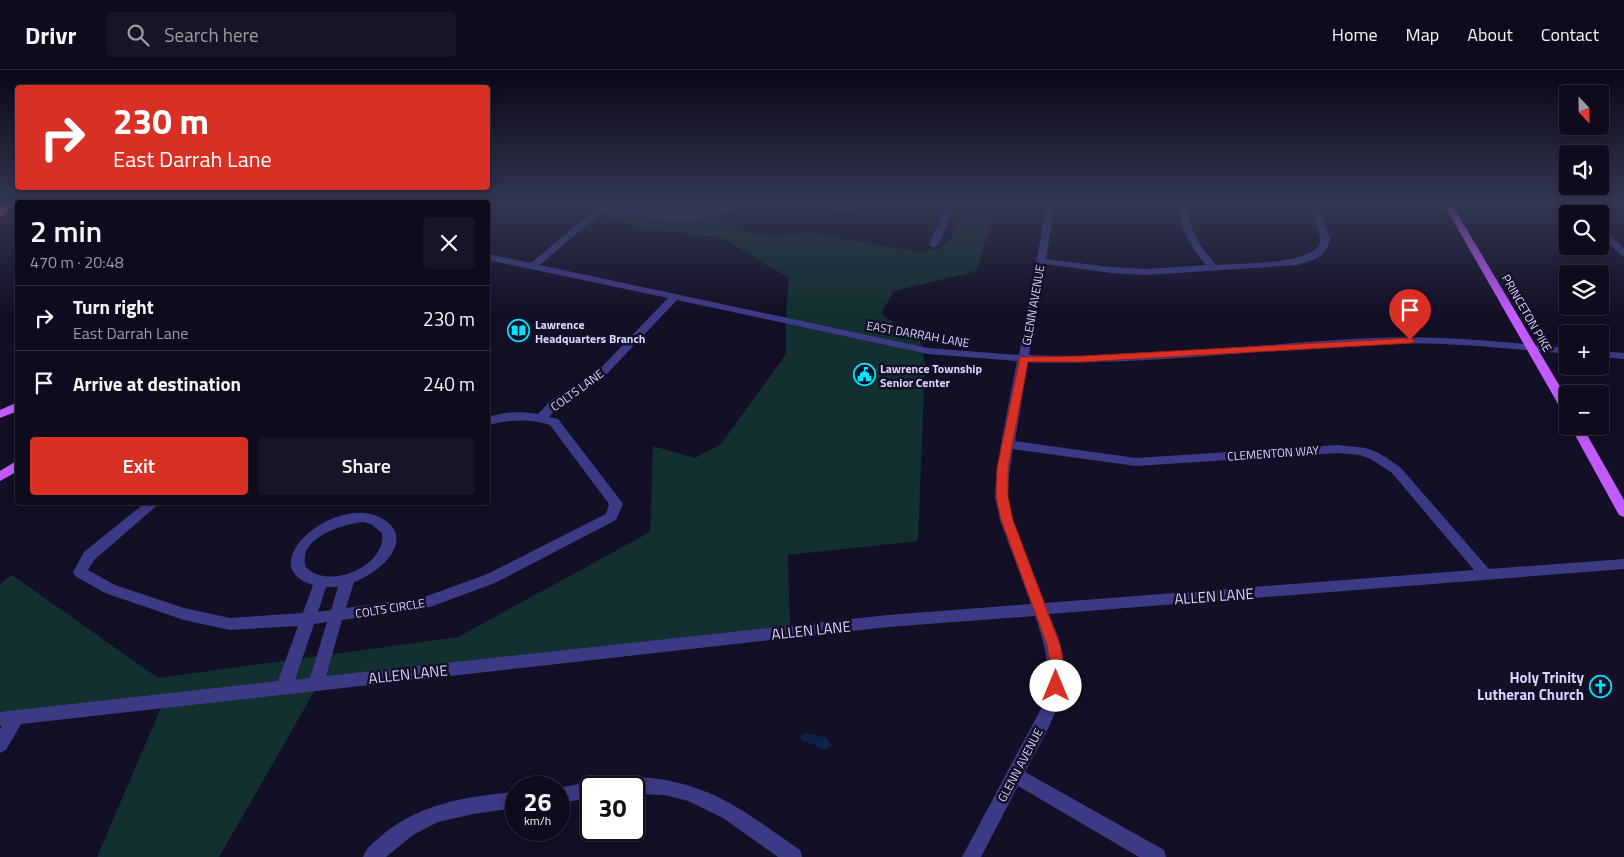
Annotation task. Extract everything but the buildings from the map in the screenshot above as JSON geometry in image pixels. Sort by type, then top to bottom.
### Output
[{"type":"main road","name":"PRINCETON PIKE","points":[[1469,240],[1559,395]]},
{"type":"main road","points":[[0,414],[15,407]]},
{"type":"main road","points":[[1581,435],[1624,512]]},
{"type":"main road","points":[[0,477],[15,466]]},
{"type":"street","points":[[532,267],[564,240]]},
{"type":"street","points":[[934,244],[936,240]]},
{"type":"street","name":"GLENN AVENUE","points":[[971,857],[1051,706],[1056,686],[1057,665],[1054,645],[1007,520],[1002,497],[1003,468],[1045,240]]},
{"type":"street","points":[[1192,240],[1214,268]]},
{"type":"street","points":[[1041,262],[1128,271],[1287,264],[1308,260],[1316,255],[1325,245],[1326,240]]},
{"type":"street","points":[[1610,240],[1624,253]]},
{"type":"street","name":"EAST DARRAH LANE","points":[[490,257],[928,351],[1024,359],[1082,359],[1384,341],[1446,341],[1559,350]]},
{"type":"street","name":"COLTS LANE","points":[[541,418],[554,404],[598,377],[675,297]]},
{"type":"street","points":[[1609,355],[1624,356]]},
{"type":"street","name":"COLTS CIRCLE","points":[[152,505],[89,556],[80,572],[110,590],[184,614],[230,624],[337,616],[425,603],[490,578],[611,517],[616,504],[554,422],[541,418],[504,415],[490,420]]},
{"type":"street","name":"CLEMENTON WAY","points":[[1008,444],[1136,462],[1338,449],[1362,451],[1381,459],[1396,470],[1486,574]]},
{"type":"street","points":[[363,517],[375,519],[384,524],[389,532],[390,541],[386,552],[378,562],[366,571],[348,578],[321,582],[308,578],[300,571],[297,562],[298,556],[308,540],[319,530],[334,522],[363,517]]},
{"type":"street","name":"ALLEN LANE","points":[[8,718],[888,621],[1624,564]]},
{"type":"street","points":[[316,684],[323,650],[337,616],[348,578]]},
{"type":"street","points":[[284,688],[321,582]]},
{"type":"street","points":[[0,745],[8,718]]},
{"type":"street","points":[[1015,775],[1157,857]]},
{"type":"street","points":[[645,784],[666,786],[692,792],[715,803],[793,857]]},
{"type":"street","points":[[372,857],[394,836],[428,816],[448,810],[505,802]]},
{"type":"green space","points":[[725,240],[848,240],[921,252],[940,249],[950,240],[986,240],[976,271],[894,291],[881,314],[920,340],[925,364],[918,541],[788,555],[790,626],[322,678],[219,857],[97,857],[166,696],[0,715],[0,584],[12,575],[158,678],[458,637],[650,532],[653,446],[695,458],[721,444],[786,354],[786,313],[789,278]]},
{"type":"water","points":[[805,733],[827,738],[831,745],[827,749],[822,750],[813,744],[802,741],[800,737]]},
{"type":"place","name":"Lawrence Headquarters Branch","points":[[519,331]]},
{"type":"place","name":"Lawrence Township Senior Center","points":[[864,375]]},
{"type":"place","name":"Holy Trinity Lutheran Church","points":[[1600,686]]},
{"type":"route","points":[[1056,686],[1057,665],[1054,645],[1007,520],[1002,497],[1003,468],[1024,359],[1082,359],[1410,340]]}]
